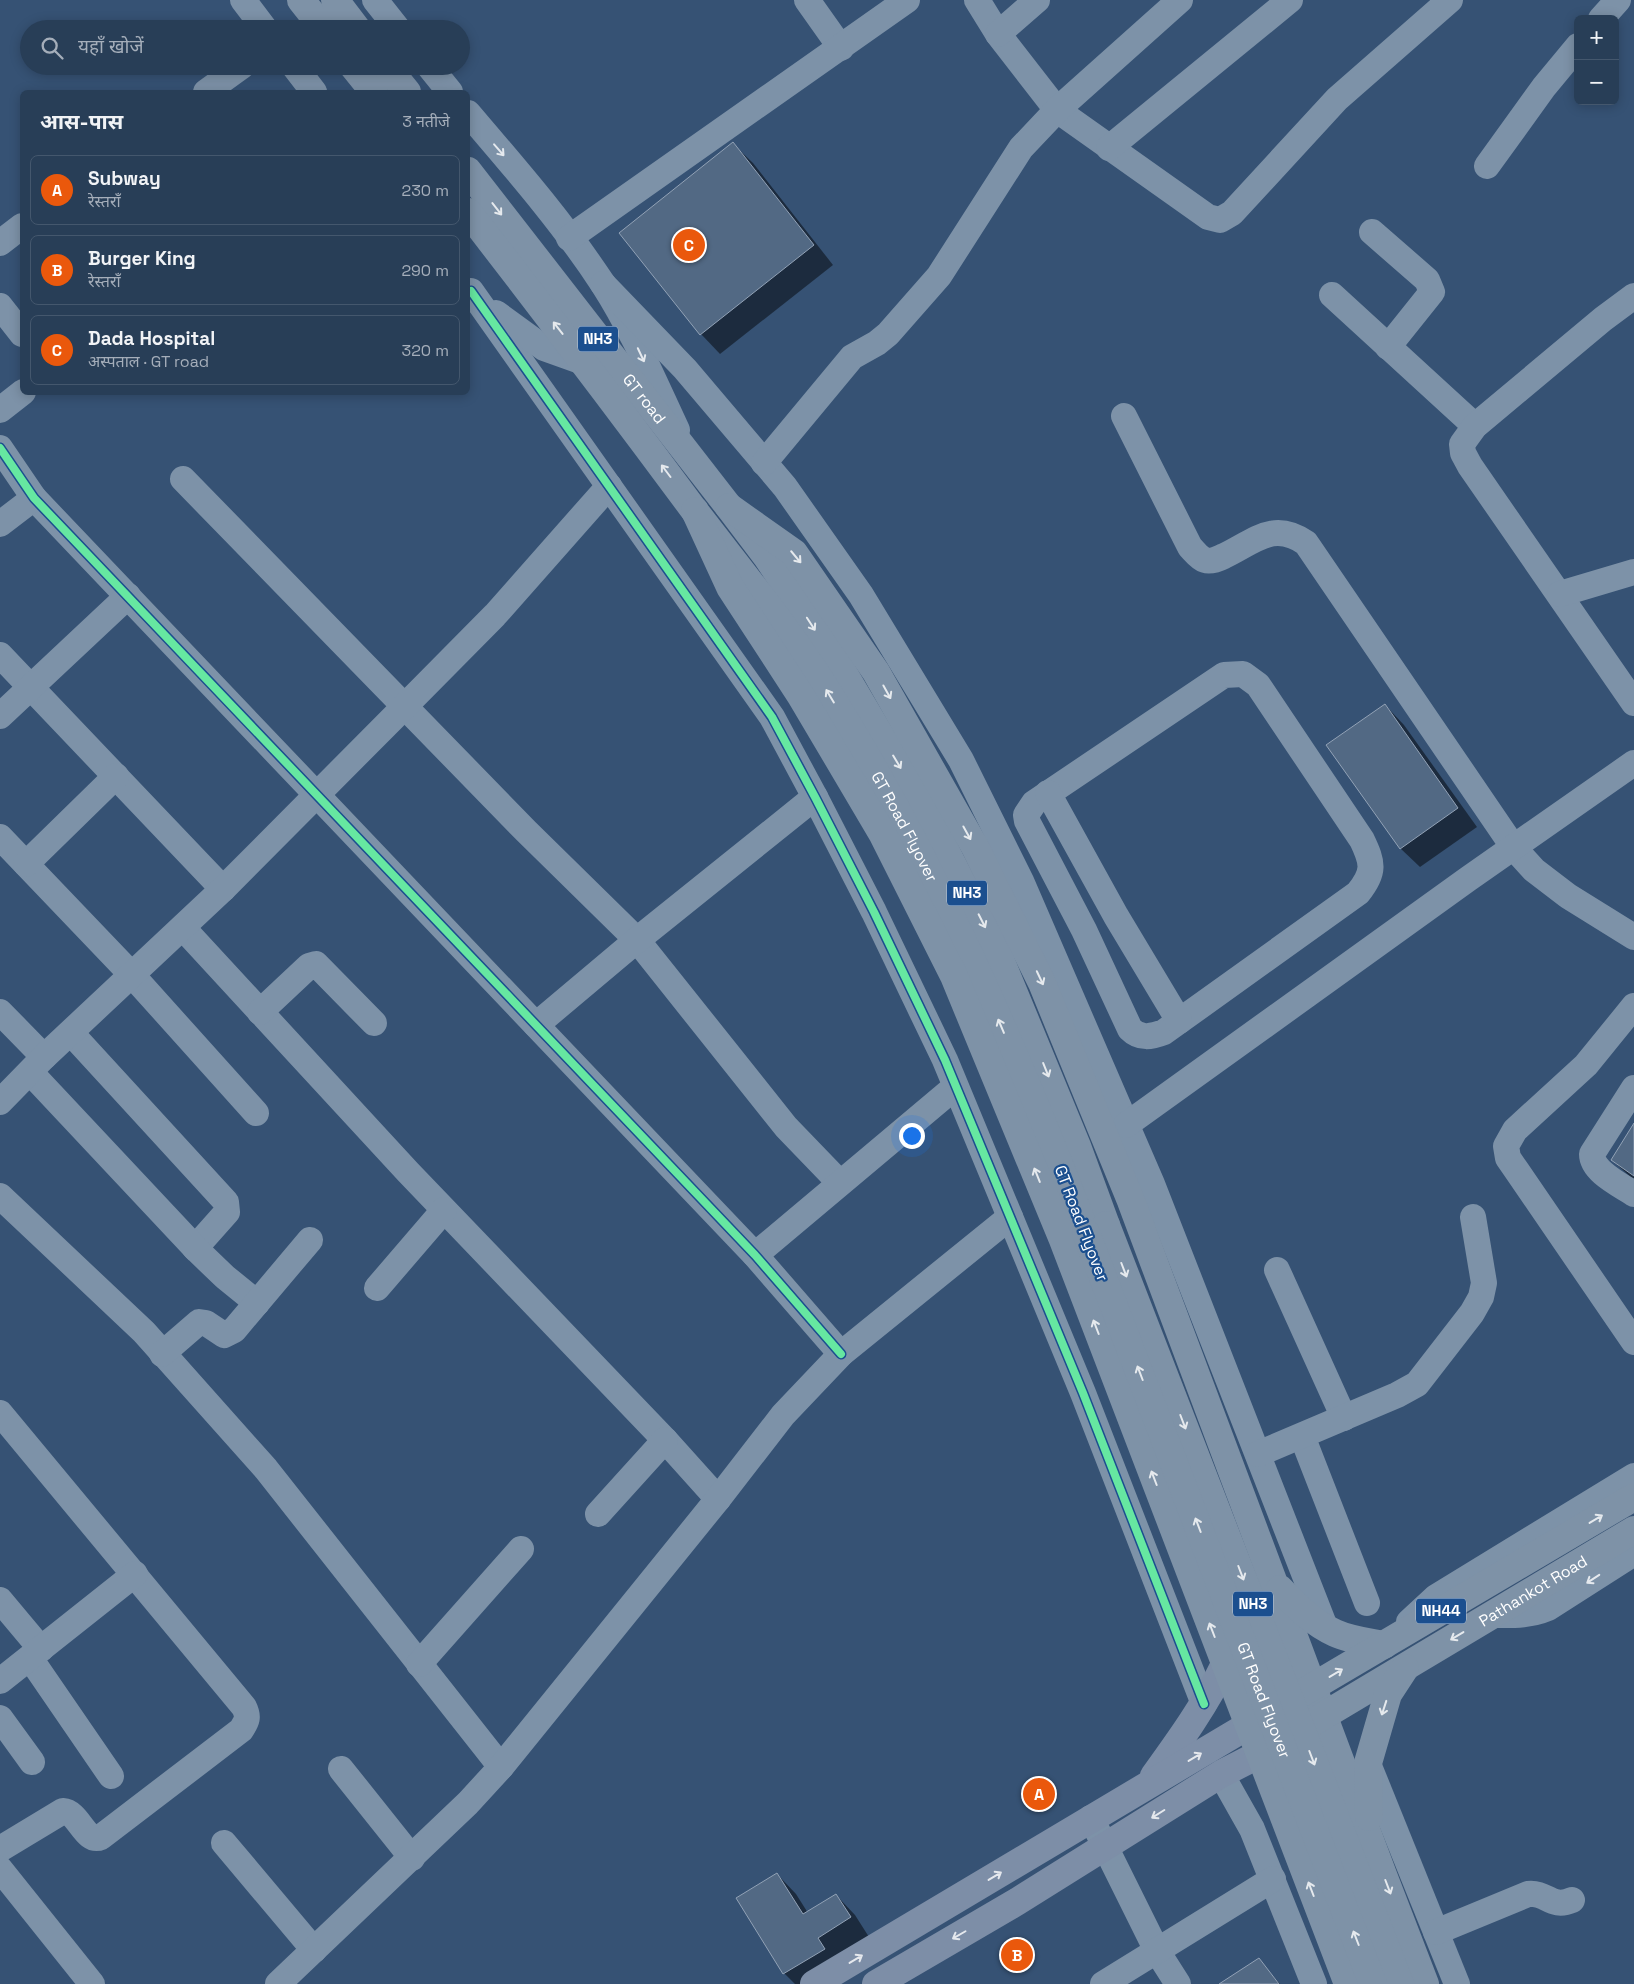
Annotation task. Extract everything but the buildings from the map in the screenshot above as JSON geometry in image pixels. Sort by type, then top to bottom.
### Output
[{"type":"highway","points":[[301,0],[317,20]]},
{"type":"highway","points":[[335,0],[350,20]]},
{"type":"highway","points":[[360,75],[372,90]]},
{"type":"highway","points":[[393,75],[405,90]]},
{"type":"highway","name":"GT road","points":[[470,174],[730,507]]},
{"type":"highway","name":"GT road","points":[[470,215],[586,363],[695,511]]},
{"type":"highway","points":[[730,507],[794,554],[876,672],[979,856],[1042,983],[1124,1183],[1370,1841]]},
{"type":"highway","name":"GT Road Flyover","points":[[730,507],[767,557],[841,669],[928,815],[995,947],[1077,1146],[1096,1229],[1373,1984]]},
{"type":"highway","points":[[695,511],[730,587],[801,696],[882,833],[954,976],[1063,1240],[1348,1984]]},
{"type":"highway","name":"GT Road Flyover","points":[[695,511],[765,602],[826,688],[905,823],[976,965],[1057,1159],[1096,1229],[1400,1984]]},
{"type":"highway","name":"NH44","points":[[1249,1725],[1634,1497]]},
{"type":"highway","name":"Pathankot Road","points":[[1408,1665],[1634,1530]]},
{"type":"highway","points":[[1274,1583],[1303,1612],[1334,1633],[1384,1644]]},
{"type":"highway","name":"NH44","points":[[1260,1754],[1408,1665]]},
{"type":"highway","name":"NH44","points":[[1408,1665],[1388,1694],[1368,1763],[1370,1841],[1425,1984]]},
{"type":"main road","points":[[1147,1785],[1186,1732],[1204,1704],[1225,1664]]},
{"type":"main road","points":[[814,1984],[1249,1725]]},
{"type":"main road","points":[[876,1984],[1106,1847],[1221,1774],[1260,1754]]},
{"type":"main road","points":[[887,1940],[904,1968]]},
{"type":"street","points":[[243,0],[258,20]]},
{"type":"street","points":[[375,0],[391,20]]},
{"type":"street","points":[[807,0],[841,48]]},
{"type":"street","points":[[569,238],[907,0]]},
{"type":"street","points":[[977,0],[998,34],[1057,110],[1208,218],[1220,220],[1227,218],[1337,99],[1450,0]]},
{"type":"street","points":[[998,34],[1037,0]]},
{"type":"street","points":[[764,463],[852,357],[877,343],[888,334],[939,276],[1020,148],[1057,110],[1180,0]]},
{"type":"street","points":[[1109,148],[1290,0]]},
{"type":"street","points":[[1605,15],[1618,0]]},
{"type":"street","points":[[1487,166],[1544,87],[1574,51]]},
{"type":"street","points":[[209,90],[230,75]]},
{"type":"street","points":[[301,75],[312,90]]},
{"type":"street","points":[[436,75],[448,90]]},
{"type":"street","points":[[470,115],[537,194],[603,284],[629,329],[689,455]]},
{"type":"street","points":[[0,242],[20,227]]},
{"type":"street","points":[[1372,232],[1427,280],[1432,292],[1388,347]]},
{"type":"street","points":[[603,284],[685,369],[785,487],[860,595],[961,760],[1021,881],[1152,1184],[1325,1627]]},
{"type":"street","points":[[470,290],[506,322],[544,348],[586,363]]},
{"type":"street","points":[[470,290],[772,717],[814,797],[945,1060],[1083,1393],[1204,1704]]},
{"type":"street","points":[[1332,295],[1475,426]]},
{"type":"street","points":[[1634,296],[1603,318],[1475,426],[1462,444],[1470,466],[1634,703]]},
{"type":"street","points":[[0,306],[20,331]]},
{"type":"street","points":[[0,410],[20,394]]},
{"type":"street","points":[[1124,416],[1190,547],[1199,557],[1205,560],[1215,560],[1259,537],[1272,533],[1282,532],[1300,538],[1306,543],[1514,848],[1534,870],[1634,937]]},
{"type":"street","points":[[0,448],[34,498],[755,1255],[842,1354]]},
{"type":"street","points":[[183,479],[526,832],[637,940],[786,1127],[840,1183]]},
{"type":"street","points":[[0,1102],[223,889],[495,615],[609,486]]},
{"type":"street","points":[[0,524],[34,498]]},
{"type":"street","points":[[1560,594],[1634,572]]},
{"type":"street","points":[[0,716],[128,596]]},
{"type":"street","points":[[0,655],[223,889]]},
{"type":"street","points":[[1243,674],[1258,685],[1362,840],[1371,859],[1371,868],[1367,882],[1358,893],[1164,1032],[1151,1037],[1136,1035],[1130,1029],[1084,930],[1027,821],[1026,815],[1029,809],[1048,793],[1224,675],[1243,674]]},
{"type":"street","points":[[1126,1124],[1634,764]]},
{"type":"street","points":[[26,864],[116,776]]},
{"type":"street","points":[[1048,793],[1116,916],[1179,1020]]},
{"type":"street","points":[[536,1024],[814,797]]},
{"type":"street","points":[[0,837],[132,975],[256,1113]]},
{"type":"street","points":[[1049,946],[1116,916]]},
{"type":"street","points":[[183,928],[444,1210],[665,1440],[718,1499]]},
{"type":"street","points":[[260,1012],[309,966],[316,964],[374,1023]]},
{"type":"street","points":[[1634,1006],[1586,1065],[1514,1130],[1506,1146],[1508,1158],[1634,1342]]},
{"type":"street","points":[[0,1012],[37,1065],[195,1248],[225,1277],[257,1303]]},
{"type":"street","points":[[71,1033],[226,1202],[227,1212],[195,1248]]},
{"type":"street","points":[[755,1255],[955,1087]]},
{"type":"street","points":[[1634,1088],[1592,1154],[1594,1164],[1634,1194]]},
{"type":"street","points":[[0,1196],[144,1332],[266,1469],[501,1767]]},
{"type":"street","points":[[377,1288],[444,1210]]},
{"type":"street","points":[[1258,1454],[1397,1395],[1417,1384],[1472,1313],[1481,1296],[1484,1283],[1473,1216]]},
{"type":"street","points":[[278,1984],[468,1804],[501,1767],[718,1499],[783,1415],[842,1354],[1010,1217]]},
{"type":"street","points":[[162,1354],[199,1322],[206,1323],[224,1335],[228,1334],[310,1240]]},
{"type":"street","points":[[1276,1270],[1344,1418]]},
{"type":"street","points":[[0,1413],[135,1574],[244,1707],[248,1715],[246,1723],[241,1730],[98,1839],[92,1838],[73,1815],[63,1811],[0,1849]]},
{"type":"street","points":[[1302,1436],[1367,1603]]},
{"type":"street","points":[[598,1514],[665,1440]]},
{"type":"street","points":[[1384,1644],[1436,1598],[1634,1476]]},
{"type":"street","points":[[420,1664],[521,1549]]},
{"type":"street","points":[[1493,1614],[1526,1615],[1548,1608],[1634,1553]]},
{"type":"street","points":[[0,1681],[135,1574]]},
{"type":"street","points":[[0,1600],[111,1776]]},
{"type":"street","points":[[0,1718],[32,1762]]},
{"type":"street","points":[[1368,1763],[1457,1984]]},
{"type":"street","points":[[341,1769],[412,1858]]},
{"type":"street","points":[[1221,1774],[1252,1830],[1314,1984]]},
{"type":"street","points":[[1091,1818],[1157,1951],[1178,1984]]},
{"type":"street","points":[[224,1843],[314,1950]]},
{"type":"street","points":[[0,1869],[92,1984]]},
{"type":"street","points":[[1103,1984],[1273,1879]]},
{"type":"street","points":[[1436,1932],[1528,1894],[1535,1894],[1558,1904],[1572,1900]]},
{"type":"cycle path","points":[[471,291],[772,717],[815,797],[874,912],[945,1060],[1083,1393],[1204,1704]]},
{"type":"cycle path","points":[[0,448],[34,498],[755,1255],[841,1354]]},
{"type":"place","name":"Dada Hospital","points":[[689,245]]},
{"type":"place","name":"Subway","points":[[1039,1794]]},
{"type":"place","name":"Burger King","points":[[1017,1955]]}]
